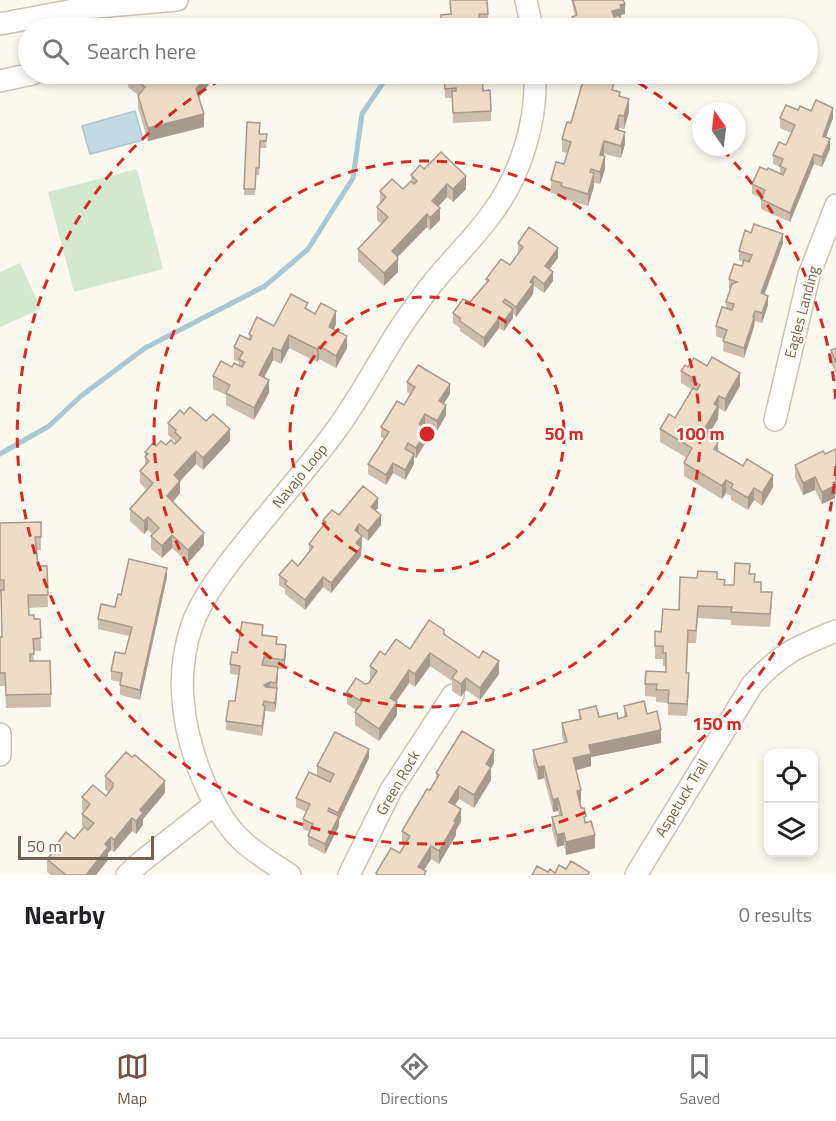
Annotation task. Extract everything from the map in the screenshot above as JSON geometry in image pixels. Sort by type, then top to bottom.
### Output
[{"type":"street","points":[[86,18],[177,0]]},
{"type":"street","points":[[526,0],[530,18]]},
{"type":"street","points":[[0,24],[18,23]]},
{"type":"street","points":[[0,81],[18,77]]},
{"type":"street","name":"Navajo Loop","points":[[290,875],[267,861],[240,839],[215,804],[192,745],[183,700],[186,650],[199,608],[226,567],[342,422],[397,332],[430,286],[491,215],[512,178],[527,142],[533,116],[535,84]]},
{"type":"street","name":"Eagles Landing","points":[[775,420],[809,275],[836,205]]},
{"type":"street","name":"Aspetuck Trail","points":[[636,875],[752,686],[769,666],[787,652],[836,631]]},
{"type":"street","name":"Green Rock","points":[[349,875],[391,790],[453,695]]},
{"type":"street","points":[[0,734],[0,755]]},
{"type":"street","points":[[128,875],[141,862],[215,804]]},
{"type":"green space","points":[[137,169],[163,269],[74,292],[48,192]]},
{"type":"green space","points":[[20,263],[41,309],[0,327],[0,272]]},
{"type":"water","points":[[135,111],[143,140],[90,154],[82,126]]},
{"type":"building","points":[[450,0],[487,0],[488,14],[479,14],[479,18],[441,18],[441,15],[451,14]]},
{"type":"building","points":[[573,0],[623,0],[625,4],[620,5],[621,9],[612,11],[614,17],[619,15],[620,18],[572,18],[577,15]]},
{"type":"building","points":[[141,84],[200,84],[196,89],[204,114],[148,128],[138,96],[145,87]]},
{"type":"building","points":[[445,84],[483,84],[483,91],[490,90],[491,111],[453,113],[452,91],[456,91],[456,88],[445,89]]},
{"type":"building","points":[[582,84],[614,84],[612,90],[620,92],[619,96],[629,99],[624,116],[619,115],[615,129],[625,132],[621,146],[604,141],[600,155],[605,156],[600,172],[591,169],[590,172],[594,173],[588,194],[561,186],[562,183],[551,180],[556,162],[564,164],[571,142],[562,139],[567,122],[571,123]]},
{"type":"building","points":[[816,100],[833,108],[823,136],[830,139],[822,157],[814,154],[790,213],[761,199],[765,190],[752,184],[760,167],[783,175],[786,169],[780,166],[783,159],[773,155],[779,142],[786,145],[795,125],[780,118],[786,105],[798,110],[800,106],[811,111]]},
{"type":"building","points":[[247,122],[260,123],[259,134],[267,134],[266,141],[260,141],[259,168],[256,168],[255,189],[244,189]]},
{"type":"building","points":[[441,152],[466,176],[453,189],[447,184],[432,201],[440,208],[430,218],[427,214],[392,251],[398,259],[384,273],[358,249],[388,217],[377,207],[386,197],[380,191],[392,179],[403,189],[411,181],[414,184],[417,181],[411,175],[420,165],[424,169]]},
{"type":"building","points":[[754,224],[783,234],[761,293],[768,296],[762,313],[755,311],[744,348],[723,341],[727,330],[716,326],[722,307],[732,310],[734,304],[726,302],[732,284],[737,282],[729,279],[734,264],[742,266],[744,260],[749,262],[752,255],[739,251],[745,230],[751,233]]},
{"type":"building","points":[[529,227],[558,248],[545,266],[553,272],[544,284],[534,276],[530,282],[533,284],[516,307],[505,299],[503,302],[513,309],[504,321],[499,318],[484,338],[460,321],[460,318],[453,313],[463,299],[470,302],[489,280],[486,279],[501,259],[510,265],[523,247],[518,243]]},
{"type":"building","points":[[291,294],[308,303],[305,308],[315,314],[321,303],[336,311],[329,327],[347,336],[336,356],[319,346],[317,349],[289,335],[281,351],[273,348],[259,375],[269,380],[254,408],[226,393],[230,385],[213,376],[221,361],[232,367],[234,363],[242,367],[245,362],[239,359],[243,352],[234,347],[240,335],[250,340],[252,336],[249,334],[257,317],[274,326]]},
{"type":"building","points":[[836,348],[836,362],[831,350]]},
{"type":"building","points":[[712,357],[740,373],[725,399],[719,396],[714,404],[718,406],[702,433],[718,443],[714,449],[743,466],[747,459],[773,475],[762,493],[754,488],[748,498],[731,488],[733,484],[726,480],[722,486],[684,463],[692,448],[660,429],[669,414],[675,418],[693,388],[697,390],[700,385],[681,371],[685,365],[688,367],[694,358],[707,366]]},
{"type":"building","points":[[418,365],[450,384],[439,401],[446,405],[437,421],[425,414],[419,424],[428,429],[416,448],[408,443],[405,449],[414,454],[405,470],[393,463],[386,475],[368,464],[389,432],[381,427],[397,401],[404,405],[415,387],[407,382]]},
{"type":"building","points":[[190,407],[206,421],[213,414],[230,429],[203,458],[196,451],[174,475],[180,481],[167,496],[204,533],[188,550],[172,535],[162,546],[151,536],[159,528],[148,517],[144,521],[130,509],[153,483],[140,471],[149,461],[145,457],[148,454],[145,452],[153,443],[156,446],[161,441],[166,445],[171,440],[175,444],[181,438],[168,423],[180,410],[184,414]]},
{"type":"building","points":[[836,449],[836,481],[833,483],[835,486],[822,492],[815,477],[803,483],[795,465],[823,451],[825,454]]},
{"type":"building","points":[[363,486],[378,498],[371,507],[381,515],[368,531],[359,524],[355,530],[362,536],[356,543],[361,547],[331,583],[323,577],[305,600],[285,584],[287,581],[279,575],[292,560],[298,566],[313,547],[309,544],[326,522],[323,520],[332,510],[339,515]]},
{"type":"building","points":[[41,522],[41,537],[35,537],[38,566],[47,566],[48,595],[28,595],[29,615],[34,615],[34,619],[40,619],[41,638],[33,639],[34,654],[30,654],[30,661],[50,661],[51,694],[6,695],[5,673],[0,673],[1,590],[4,590],[4,580],[0,580],[0,523]]},
{"type":"building","points":[[129,559],[167,568],[140,690],[120,685],[122,673],[111,671],[115,652],[125,654],[132,627],[98,619],[101,604],[115,607],[118,594],[121,595]]},
{"type":"building","points":[[735,563],[750,564],[749,574],[755,574],[754,582],[761,582],[761,592],[772,592],[770,614],[731,612],[732,607],[698,606],[696,631],[688,630],[687,704],[668,703],[669,690],[656,690],[657,684],[645,684],[646,671],[666,672],[666,653],[663,653],[663,646],[655,646],[655,631],[661,632],[663,609],[679,610],[680,577],[697,578],[698,571],[717,572],[717,579],[725,580],[724,585],[734,585]]},
{"type":"building","points":[[429,620],[444,630],[444,634],[479,658],[483,651],[499,661],[480,688],[466,678],[461,684],[452,678],[457,671],[430,653],[415,674],[409,670],[390,698],[397,702],[379,729],[355,712],[362,702],[347,692],[356,678],[365,684],[369,683],[377,671],[370,666],[380,651],[385,655],[396,639],[410,649]]},
{"type":"building","points":[[242,622],[263,625],[262,635],[277,637],[276,644],[286,645],[284,660],[264,657],[262,665],[278,667],[276,683],[270,682],[264,685],[277,688],[275,703],[264,701],[262,726],[226,721],[229,701],[235,701],[240,666],[230,664],[232,652],[237,653]]},
{"type":"building","points":[[644,701],[647,714],[657,711],[661,730],[589,745],[591,754],[573,758],[581,790],[577,791],[581,808],[584,808],[586,816],[584,817],[585,823],[591,821],[595,835],[566,842],[564,833],[557,835],[552,817],[562,815],[558,798],[553,800],[544,766],[538,767],[533,750],[567,742],[562,723],[581,719],[579,710],[596,706],[599,717],[617,713],[618,719],[627,716],[624,706]]},
{"type":"building","points":[[462,731],[494,750],[486,764],[491,767],[474,795],[459,786],[449,802],[461,809],[439,851],[431,846],[418,867],[426,871],[424,875],[379,875],[376,873],[391,848],[400,853],[410,836],[402,831],[427,789],[430,790],[439,775],[436,773]]},
{"type":"building","points":[[335,732],[369,749],[338,813],[329,808],[328,811],[339,816],[325,844],[308,836],[313,824],[303,819],[310,804],[296,798],[309,772],[330,782],[334,774],[317,766]]},
{"type":"building","points":[[126,752],[132,757],[135,755],[165,781],[140,810],[143,813],[136,821],[132,818],[114,840],[111,837],[105,844],[108,847],[86,875],[66,875],[47,859],[58,847],[56,845],[66,832],[74,839],[84,827],[88,830],[94,823],[82,814],[90,804],[82,797],[93,785],[106,796],[113,787],[113,783],[105,776]]},
{"type":"building","points":[[571,861],[589,872],[588,875],[532,875],[537,866],[548,872],[550,869],[555,873],[559,865],[566,869]]},
{"type":"waterway","points":[[0,454],[49,426],[81,396],[145,348],[265,286],[308,249],[353,178],[362,114],[382,84]]}]
